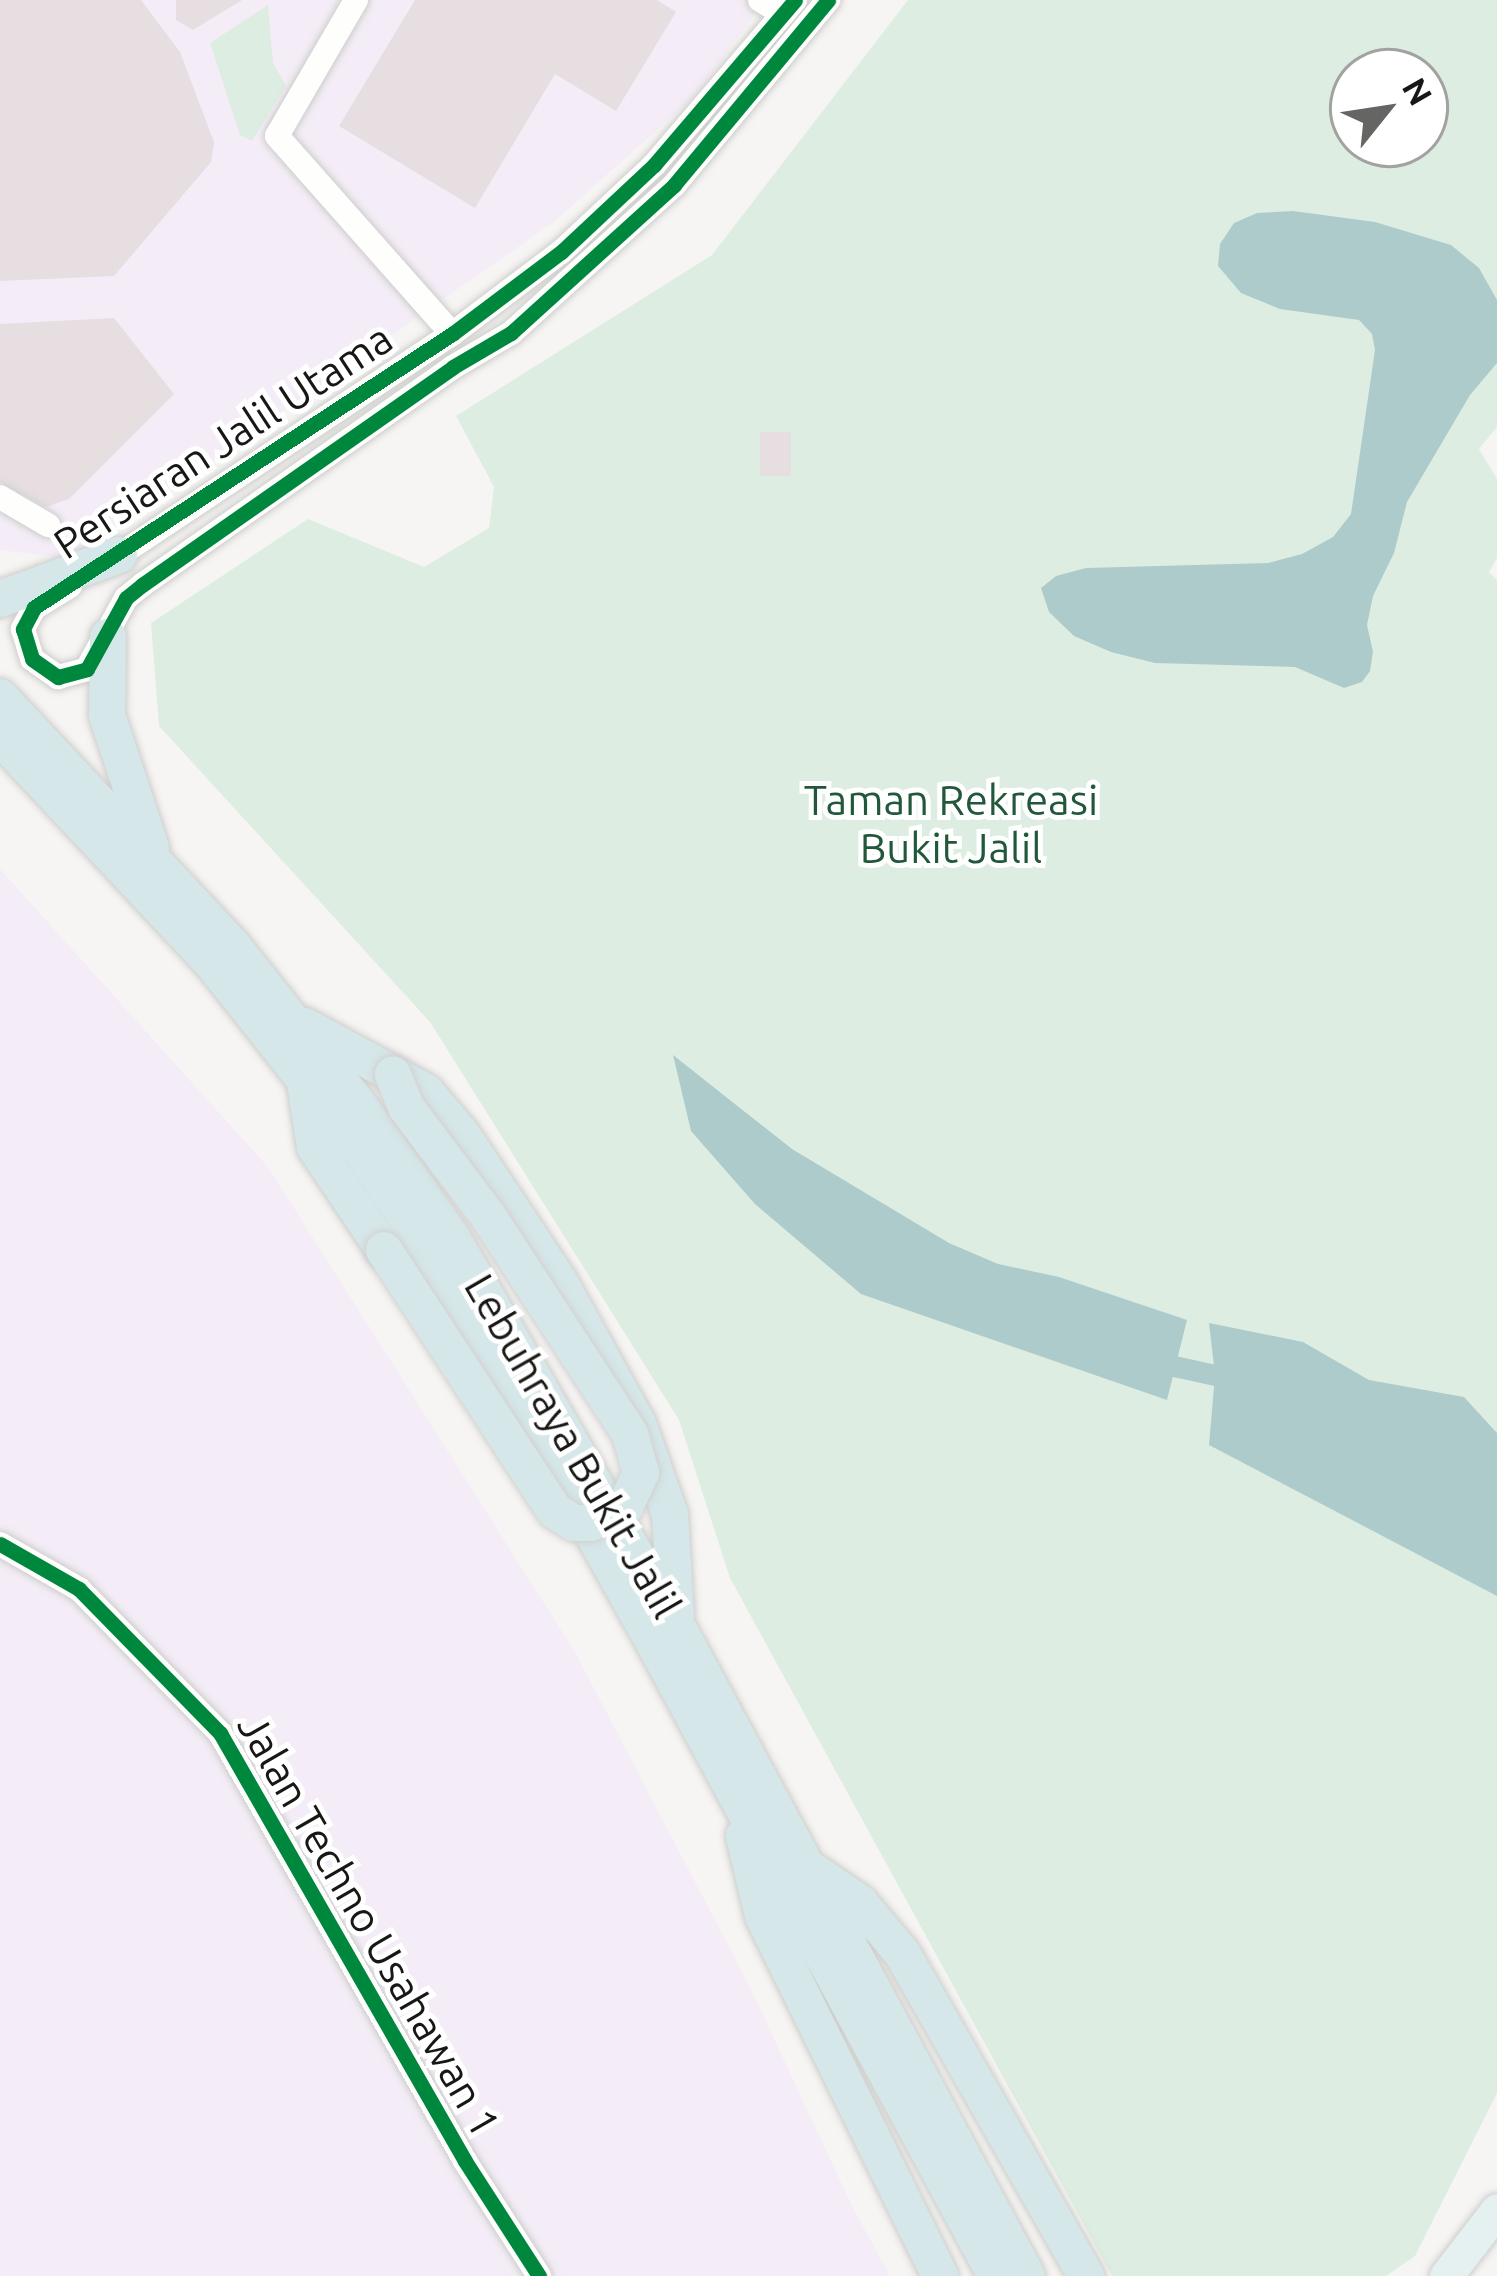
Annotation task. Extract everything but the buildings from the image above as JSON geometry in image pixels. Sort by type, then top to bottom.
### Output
[{"type":"highway","points":[[0,599],[119,555]]},
{"type":"highway","points":[[108,637],[107,715],[155,861]]},
{"type":"highway","name":"Lebuhraya Bukit Jalil","points":[[0,698],[155,861],[295,1021],[452,1237],[676,1626],[1027,2276]]},
{"type":"highway","name":"Lebuhraya Bukit Jalil","points":[[0,737],[213,964],[304,1076],[361,1150],[478,1329],[996,2276]]},
{"type":"highway","points":[[295,1021],[426,1092],[463,1136],[559,1281],[638,1424],[670,1515],[676,1626]]},
{"type":"highway","points":[[304,1076],[315,1147],[555,1511],[574,1523],[591,1523],[625,1507],[641,1473],[630,1434],[488,1216],[406,1107],[393,1073]]},
{"type":"highway","points":[[731,1786],[763,1916],[940,2276]]},
{"type":"highway","points":[[805,1865],[860,1903],[902,1952],[1086,2276]]},
{"type":"main road","points":[[1446,2276],[1497,2210]]},
{"type":"street","points":[[356,0],[277,136],[452,334]]},
{"type":"street","points":[[760,0],[785,12],[800,36]]},
{"type":"street","name":"Persiaran Jalil Utama","points":[[785,12],[653,166],[561,252],[452,334],[34,608],[23,629],[32,659],[58,676],[87,669],[126,598],[142,585],[453,367],[511,333],[674,185],[828,0]]},
{"type":"street","points":[[0,497],[48,525]]},
{"type":"street","name":"Jalan Techno Usahawan 1","points":[[0,1544],[80,1589],[220,1733],[465,2161],[539,2276]]},
{"type":"shaded area","points":[[0,0],[765,0],[694,97],[554,222],[71,559],[0,550]]},
{"type":"shaded area","points":[[0,869],[268,1167],[575,1652],[751,1989],[851,2204],[890,2276],[0,2276]]},
{"type":"green space","name":"Taman Rekreasi Bukit Jalil","points":[[908,0],[1497,0],[1497,427],[1479,449],[1497,479],[1497,558],[1489,572],[1497,580],[1497,2093],[1415,2256],[1386,2276],[1112,2276],[730,1578],[679,1420],[430,1022],[159,726],[151,623],[308,519],[424,567],[489,528],[494,487],[456,416],[712,255]]},
{"type":"green space","points":[[268,5],[273,63],[286,86],[252,141],[240,135],[210,43]]},
{"type":"water","points":[[1293,211],[1375,222],[1451,245],[1479,268],[1497,300],[1497,363],[1470,395],[1407,502],[1394,553],[1373,596],[1367,625],[1373,652],[1370,671],[1362,682],[1344,688],[1295,667],[1155,663],[1111,652],[1074,636],[1049,612],[1041,588],[1056,576],[1086,568],[1268,563],[1302,554],[1333,537],[1351,514],[1375,350],[1372,334],[1359,320],[1280,309],[1241,293],[1218,266],[1220,244],[1234,223],[1257,213]]},
{"type":"water","points":[[673,1055],[792,1149],[949,1243],[998,1264],[1059,1277],[1187,1320],[1167,1400],[861,1294],[755,1204],[691,1131]]},
{"type":"water","points":[[1209,1323],[1303,1342],[1369,1380],[1464,1397],[1497,1433],[1497,1596],[1209,1445],[1215,1375]]},
{"type":"waterway","points":[[1174,1366],[1215,1375]]},
{"type":"cycle path","points":[[795,0],[654,165],[561,252],[452,334],[34,608],[23,629],[32,659],[58,677],[87,669],[126,598],[142,585],[453,367],[511,333],[674,185],[828,0]]},
{"type":"cycle path","points":[[0,1544],[79,1589],[220,1733],[465,2161],[539,2276]]}]
